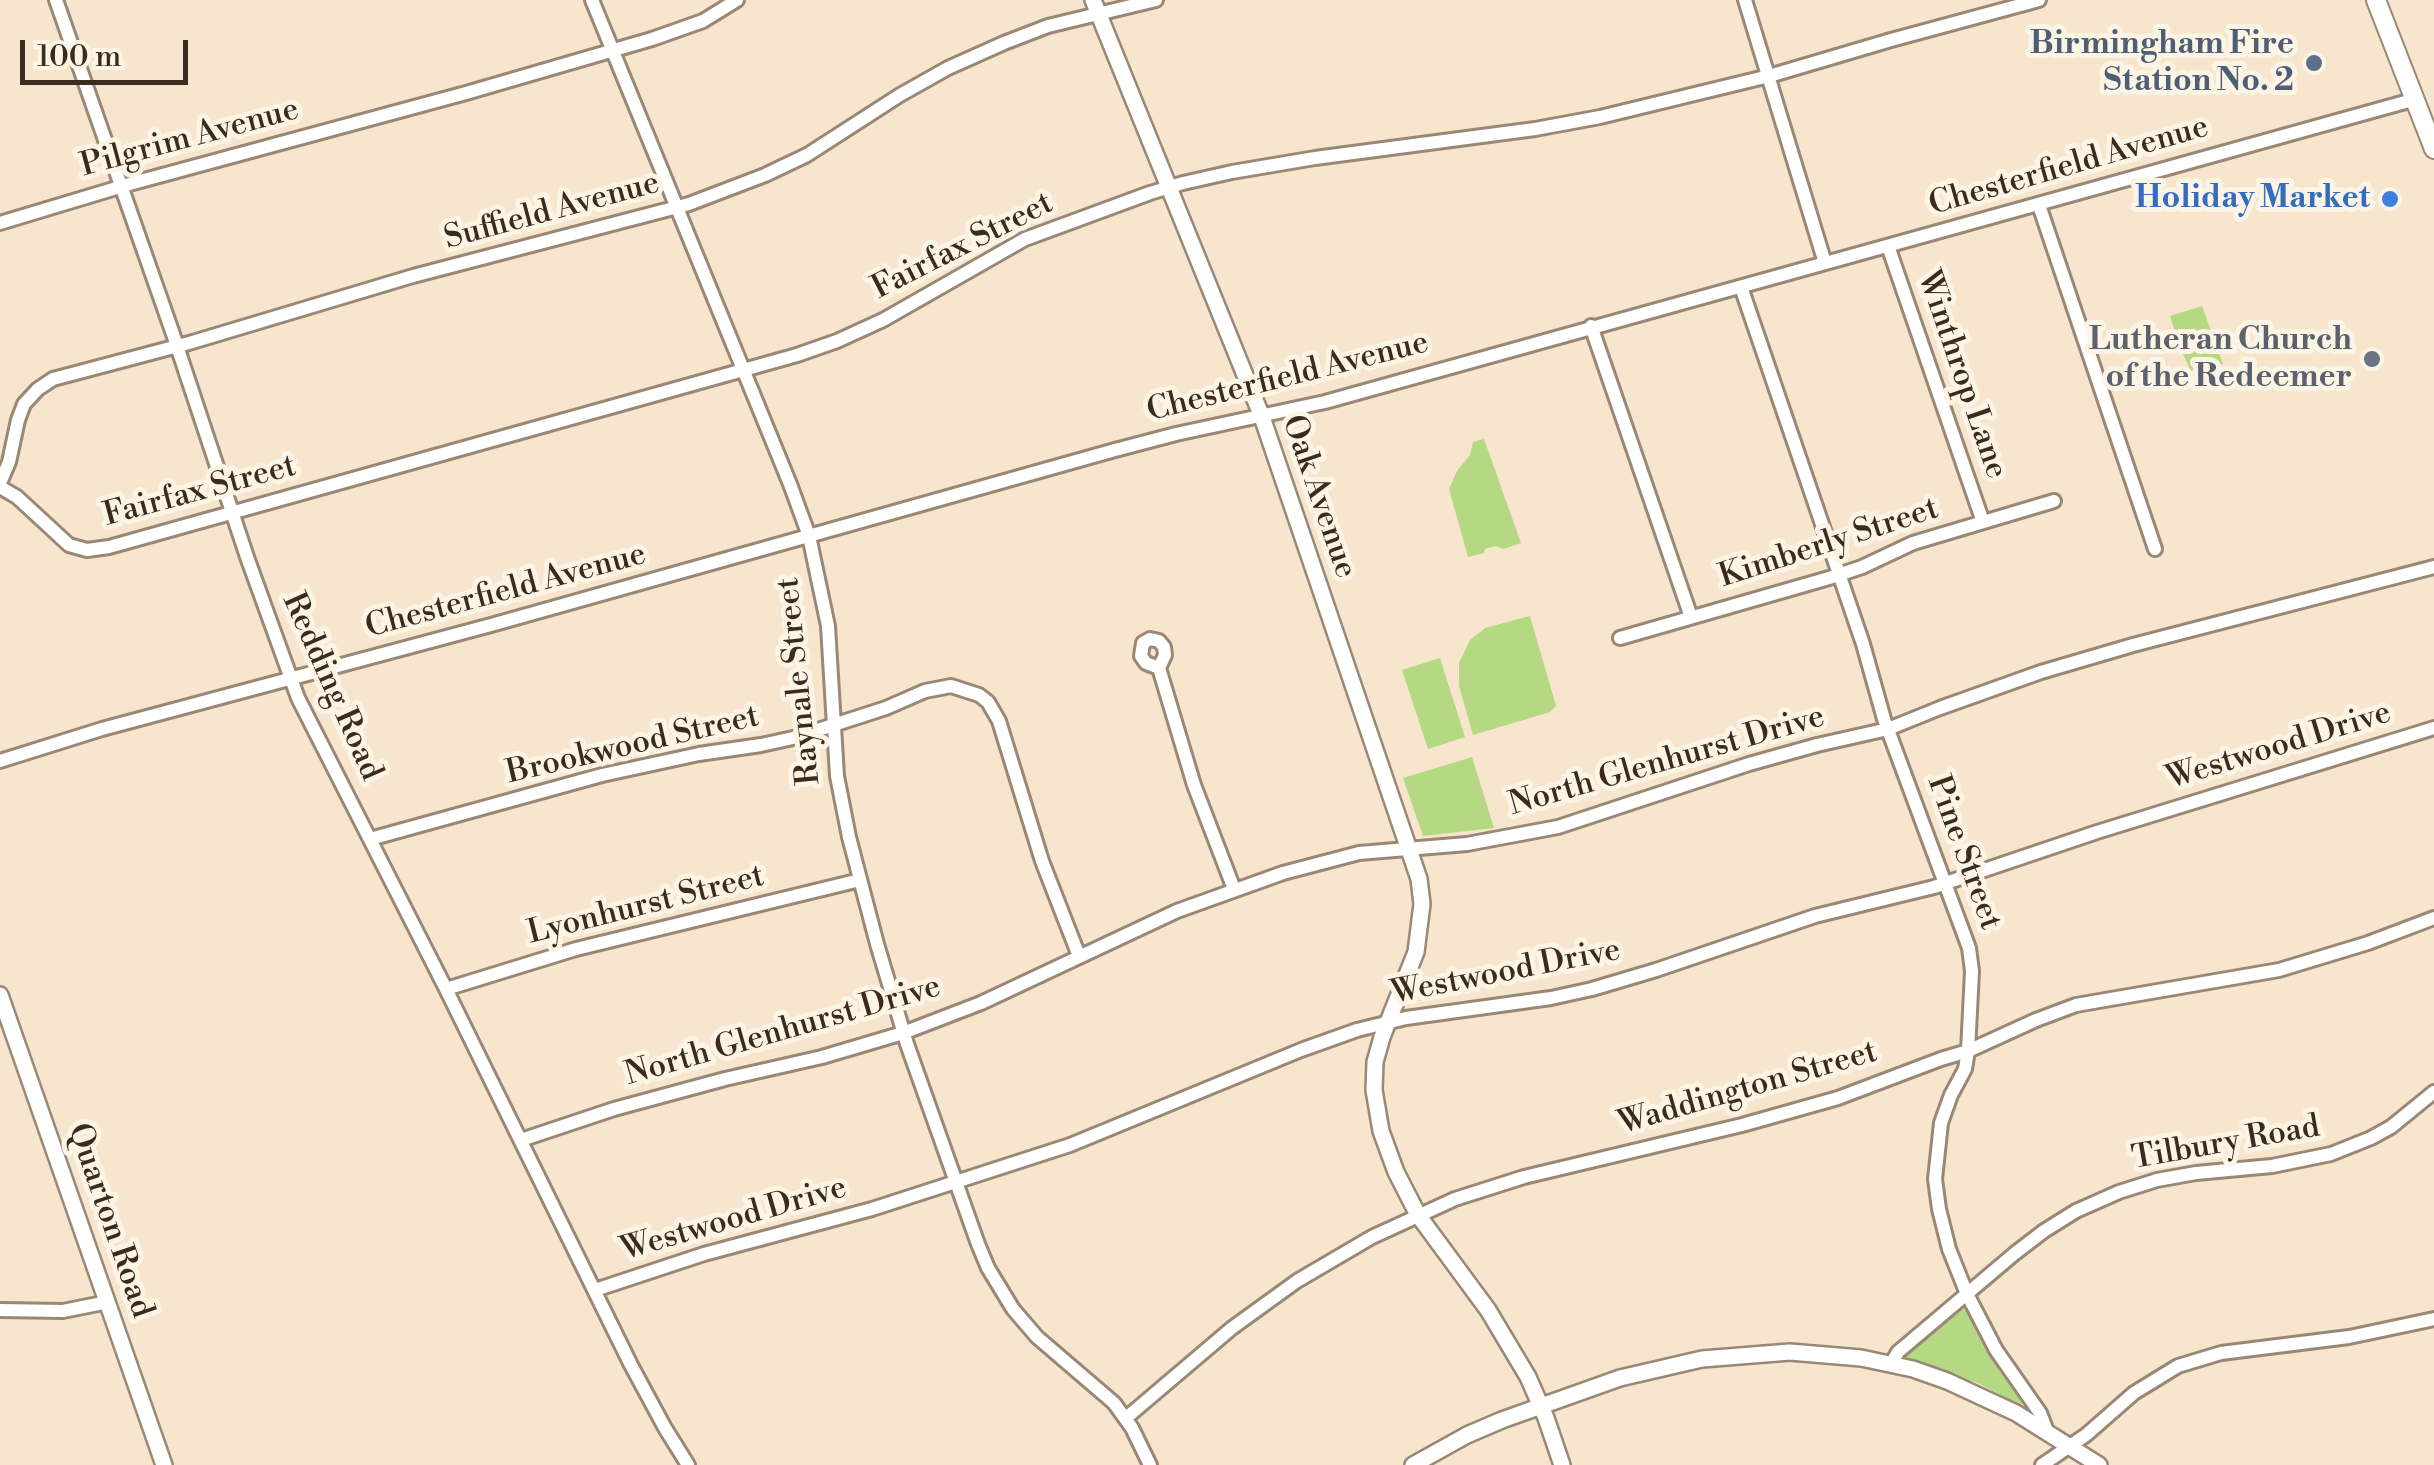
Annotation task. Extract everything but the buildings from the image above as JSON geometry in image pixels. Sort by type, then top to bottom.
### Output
[{"type":"main road","points":[[2376,0],[2434,148]]},
{"type":"street","name":"Raynale Street","points":[[592,0],[809,536],[828,626],[841,799],[860,880],[903,1033],[983,1256],[1003,1294],[1026,1325],[1096,1386],[1126,1418],[1150,1465]]},
{"type":"street","name":"Pilgrim Avenue","points":[[0,223],[613,51],[678,30],[737,0]]},
{"type":"street","name":"Suffield Avenue","points":[[0,485],[24,404],[38,389],[62,376],[414,276],[676,208],[807,154],[900,95],[1004,43],[1095,7],[1156,0]]},
{"type":"street","points":[[1745,0],[1825,263]]},
{"type":"street","name":"Fairfax Street","points":[[0,485],[63,541],[82,549],[109,547],[743,371],[837,341],[883,320],[1025,239],[1168,187],[1232,172],[1535,128],[1657,104],[2039,0]]},
{"type":"street","name":"Redding Road","points":[[59,1],[291,680],[631,1365],[688,1465]]},
{"type":"street","name":"Oak Avenue","points":[[1095,7],[1262,416],[1410,849],[1422,895],[1421,926],[1412,965],[1375,1062],[1375,1108],[1388,1154],[1418,1215],[1494,1320],[1528,1377],[1562,1465]]},
{"type":"street","name":"Chesterfield Avenue","points":[[0,761],[102,729],[1114,450],[1325,402],[2416,99]]},
{"type":"street","points":[[2038,204],[2155,549]]},
{"type":"street","name":"Winthrop Lane","points":[[1888,246],[1983,522]]},
{"type":"street","name":"Pine Street","points":[[1741,287],[1864,644],[1888,730],[1971,958],[1965,1069],[1941,1124],[1936,1179],[1945,1237],[1996,1350],[2040,1413],[2047,1431]]},
{"type":"street","points":[[1591,326],[1691,617]]},
{"type":"street","name":"Kimberly Street","points":[[1620,638],[1839,575],[1913,543],[2054,501]]},
{"type":"street","name":"North Glenhurst Drive","points":[[521,1140],[614,1109],[903,1033],[996,996],[1142,926],[1283,873],[1360,853],[1498,840],[1546,830],[1749,764],[1888,730],[2007,684],[2114,650],[2434,567]]},
{"type":"street","points":[[1158,668],[1201,805],[1234,889]]},
{"type":"street","name":"Brookwood Street","points":[[370,840],[602,775],[761,745],[834,726],[946,686],[969,690],[988,702],[998,721],[1042,861],[1079,956]]},
{"type":"street","name":"Westwood Drive","points":[[595,1290],[704,1254],[872,1209],[1070,1145],[1328,1040],[1432,1014],[1592,989],[1776,928],[1945,884],[2098,832],[2434,728]]},
{"type":"street","name":"Lyonhurst Street","points":[[446,990],[576,949],[860,880]]},
{"type":"street","name":"Waddington Street","points":[[1126,1418],[1232,1328],[1333,1258],[1418,1215],[1494,1185],[1838,1098],[1968,1051],[2076,1005],[2280,970],[2434,918]]},
{"type":"street","name":"Quarton Road","points":[[0,996],[164,1465]]},
{"type":"street","name":"Tilbury Road","points":[[1891,1364],[1898,1352],[2044,1230],[2076,1211],[2119,1192],[2186,1174],[2272,1166],[2331,1154],[2391,1126],[2434,1092]]},
{"type":"street","points":[[0,1310],[63,1311],[108,1302]]},
{"type":"street","points":[[2042,1465],[2148,1382],[2198,1359],[2244,1349],[2349,1337],[2434,1318]]},
{"type":"street","points":[[1413,1465],[1467,1435],[1620,1378],[1683,1362],[1790,1352],[1891,1364],[1929,1374],[1975,1392],[2100,1465]]},
{"type":"green space","points":[[2202,306],[2223,364],[2191,371],[2170,316]]},
{"type":"green space","points":[[1484,439],[1521,543],[1503,549],[1495,546],[1468,557],[1449,489],[1470,455],[1473,442]]},
{"type":"green space","points":[[1530,616],[1556,706],[1550,712],[1473,735],[1459,686],[1459,663],[1470,640],[1485,628]]},
{"type":"green space","points":[[1440,658],[1465,737],[1428,749],[1402,670]]},
{"type":"green space","points":[[1472,757],[1494,828],[1423,836],[1403,778]]},
{"type":"green space","points":[[1959,1309],[1968,1313],[2000,1372],[2024,1402],[2020,1405],[1978,1383],[1907,1361],[1909,1349]]},
{"type":"place","name":"Birmingham Fire Station No. 2","points":[[2314,63]]},
{"type":"place","name":"Holiday Market","points":[[2390,199]]},
{"type":"place","name":"Lutheran Church of the Redeemer","points":[[2372,359]]}]
